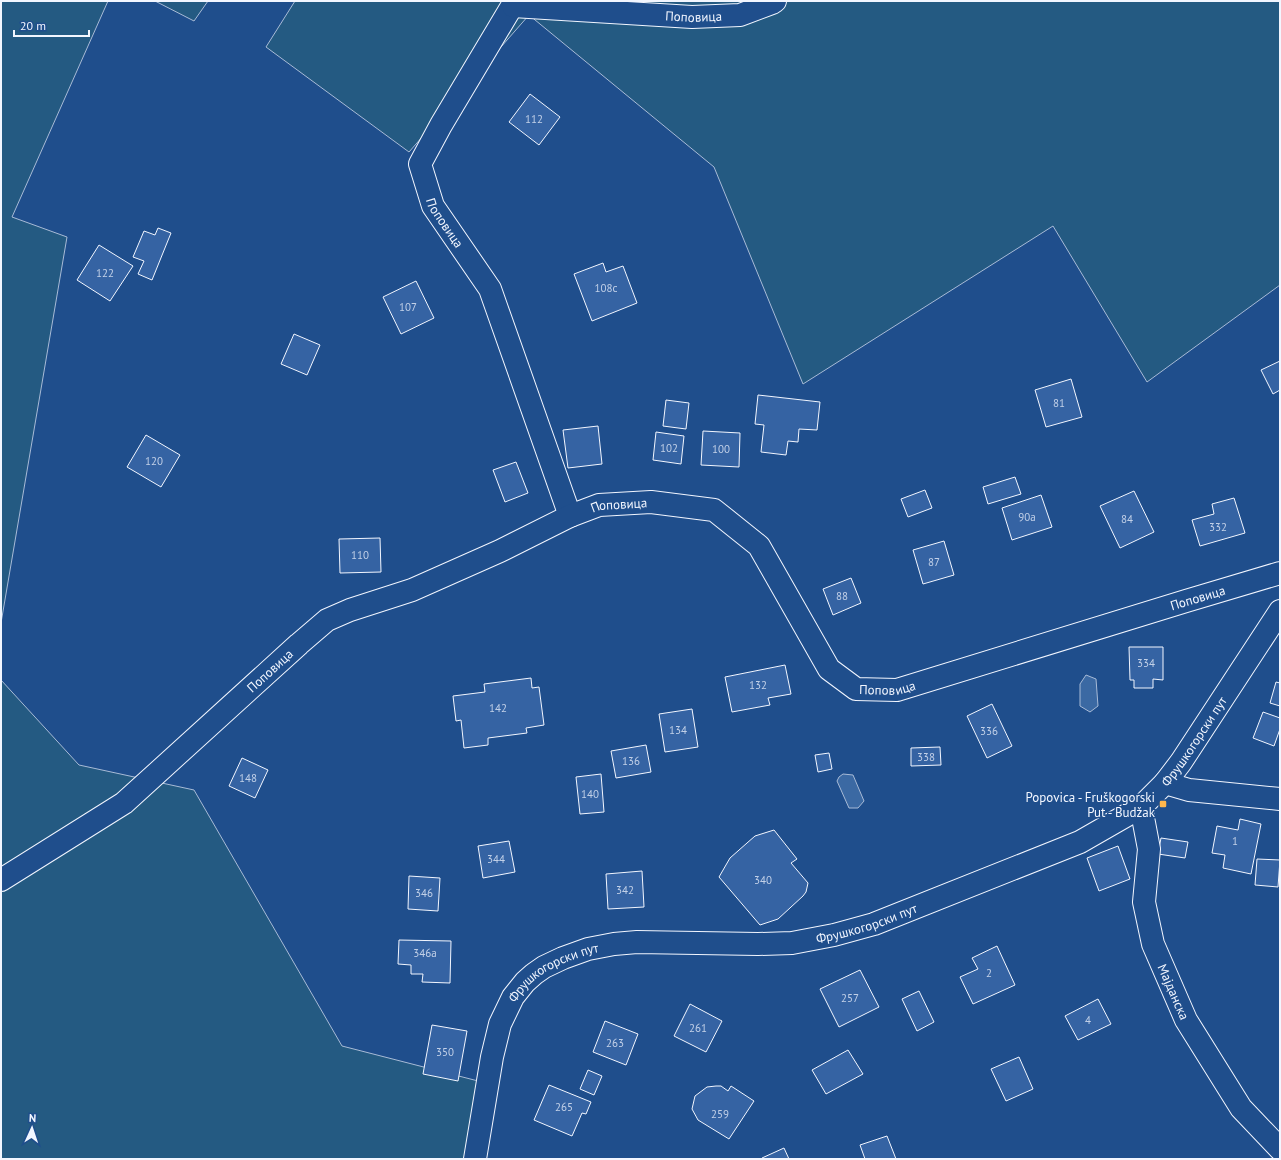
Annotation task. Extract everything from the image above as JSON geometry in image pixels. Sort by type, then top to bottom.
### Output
[{"type":"street","name":"Поповица","points":[[570,516],[490,289],[433,206],[420,164],[514,3],[692,17],[740,16],[775,1]]},
{"type":"street","name":"Поповица","points":[[1,880],[124,803],[327,620],[350,610],[412,590],[570,516],[599,505],[651,502],[714,510],[758,546],[829,669],[856,689],[897,690],[1280,573]]},
{"type":"street","name":"Фрушкогорски пут","points":[[475,1159],[492,1057],[500,1024],[513,998],[525,982],[544,967],[588,949],[614,944],[637,942],[758,944],[792,943],[834,935],[874,924],[1080,842],[1141,807],[1165,783],[1181,762],[1280,611]]},
{"type":"street","points":[[1165,783],[1189,790],[1280,799]]},
{"type":"street","name":"Мајданска","points":[[1141,807],[1149,849],[1144,902],[1153,944],[1190,1027],[1241,1108],[1280,1150]]},
{"type":"shaded area","points":[[1,1],[108,1],[12,217],[67,237],[1,623]]},
{"type":"shaded area","points":[[155,1],[208,1],[194,21]]},
{"type":"shaded area","points":[[295,1],[1280,1],[1280,285],[1147,382],[1053,226],[803,384],[714,167],[529,15],[409,152],[266,47]]},
{"type":"shaded area","points":[[1086,675],[1096,679],[1098,706],[1090,712],[1080,706],[1080,684]]},
{"type":"shaded area","points":[[1,680],[79,765],[194,790],[342,1046],[482,1082],[466,1159],[1,1159]]},
{"type":"shaded area","points":[[843,774],[853,775],[864,801],[858,808],[849,808],[837,781]]},
{"type":"building","points":[[530,94],[560,117],[539,145],[509,122]]},
{"type":"building","points":[[158,228],[171,233],[152,280],[138,274],[144,261],[133,257],[144,231],[155,235]]},
{"type":"building","points":[[99,245],[133,266],[110,301],[77,280]]},
{"type":"building","points":[[603,263],[606,272],[623,266],[637,303],[592,321],[574,274]]},
{"type":"building","points":[[416,281],[434,318],[401,334],[383,297]]},
{"type":"building","points":[[294,334],[320,345],[307,375],[281,364]]},
{"type":"building","points":[[1280,361],[1280,390],[1273,394],[1261,370]]},
{"type":"building","points":[[1071,379],[1082,417],[1046,427],[1035,390]]},
{"type":"building","points":[[758,395],[820,402],[817,430],[799,429],[798,442],[788,441],[786,455],[761,452],[764,425],[755,424]]},
{"type":"building","points":[[666,400],[689,403],[686,429],[663,426]]},
{"type":"building","points":[[598,426],[602,464],[568,468],[563,430]]},
{"type":"building","points":[[703,431],[740,433],[739,467],[701,465]]},
{"type":"building","points":[[656,432],[684,436],[681,464],[653,460]]},
{"type":"building","points":[[146,435],[180,455],[161,487],[127,467]]},
{"type":"building","points":[[516,462],[528,493],[505,502],[493,470]]},
{"type":"building","points":[[1015,477],[1021,494],[988,504],[983,487]]},
{"type":"building","points":[[925,490],[932,508],[908,517],[901,499]]},
{"type":"building","points":[[1134,491],[1154,532],[1120,548],[1100,506]]},
{"type":"building","points":[[1041,495],[1052,527],[1012,540],[1002,508]]},
{"type":"building","points":[[1234,498],[1245,533],[1200,546],[1192,520],[1214,514],[1212,504]]},
{"type":"building","points":[[380,538],[381,572],[340,573],[339,539]]},
{"type":"building","points":[[944,541],[954,575],[923,584],[913,550]]},
{"type":"building","points":[[851,578],[861,603],[833,615],[823,589]]},
{"type":"building","points":[[1129,647],[1163,647],[1163,680],[1153,679],[1153,688],[1134,688],[1134,680],[1130,680]]},
{"type":"building","points":[[785,665],[791,694],[768,698],[770,705],[732,712],[725,677]]},
{"type":"building","points":[[531,678],[532,688],[539,687],[544,725],[526,728],[527,733],[488,738],[488,745],[464,748],[461,720],[456,721],[453,696],[485,692],[484,684]]},
{"type":"building","points":[[1276,682],[1280,683],[1280,706],[1270,703]]},
{"type":"building","points":[[992,704],[1012,746],[987,758],[967,716]]},
{"type":"building","points":[[692,709],[698,747],[665,752],[659,714]]},
{"type":"building","points":[[1263,712],[1280,718],[1280,729],[1274,746],[1253,738]]},
{"type":"building","points":[[646,745],[651,772],[616,778],[611,751]]},
{"type":"building","points":[[940,747],[941,765],[911,766],[911,748]]},
{"type":"building","points":[[829,753],[832,769],[818,772],[815,755]]},
{"type":"building","points":[[242,758],[268,770],[255,798],[229,786]]},
{"type":"building","points":[[601,774],[604,812],[580,814],[576,777]]},
{"type":"building","points":[[1240,819],[1261,824],[1251,874],[1223,868],[1225,855],[1212,853],[1217,826],[1238,830]]},
{"type":"building","points":[[774,830],[797,859],[791,863],[808,883],[806,892],[803,896],[778,919],[760,925],[719,877],[730,858],[755,836]]},
{"type":"building","points":[[1161,838],[1188,842],[1185,858],[1158,854]]},
{"type":"building","points":[[509,841],[515,872],[483,878],[478,846]]},
{"type":"building","points":[[1118,846],[1130,879],[1099,891],[1087,858]]},
{"type":"building","points":[[1257,859],[1280,860],[1278,887],[1255,885]]},
{"type":"building","points":[[642,871],[644,907],[608,909],[606,874]]},
{"type":"building","points":[[409,876],[440,878],[438,911],[408,909]]},
{"type":"building","points":[[399,940],[451,941],[450,983],[422,982],[423,974],[411,974],[411,965],[398,964]]},
{"type":"building","points":[[997,946],[1015,985],[973,1004],[960,977],[978,969],[972,958]]},
{"type":"building","points":[[860,970],[879,1007],[839,1027],[820,989]]},
{"type":"building","points":[[919,991],[934,1022],[917,1031],[902,999]]},
{"type":"building","points":[[1098,999],[1111,1024],[1078,1040],[1065,1016]]},
{"type":"building","points":[[690,1004],[722,1021],[706,1052],[674,1036]]},
{"type":"building","points":[[605,1021],[638,1034],[626,1065],[593,1052]]},
{"type":"building","points":[[432,1025],[467,1031],[458,1081],[423,1074]]},
{"type":"building","points":[[848,1050],[863,1074],[826,1094],[812,1070]]},
{"type":"building","points":[[1019,1057],[1033,1089],[1006,1101],[991,1069]]},
{"type":"building","points":[[588,1070],[602,1076],[594,1095],[580,1089]]},
{"type":"building","points":[[549,1085],[591,1102],[586,1114],[582,1113],[572,1136],[534,1120]]},
{"type":"building","points":[[721,1086],[728,1091],[731,1086],[754,1101],[729,1139],[698,1120],[692,1109],[695,1096],[707,1087]]},
{"type":"building","points":[[887,1136],[896,1159],[865,1159],[860,1145]]},
{"type":"building","points":[[784,1148],[789,1159],[762,1158]]},
{"type":"place","name":"Popovica - Fruškogorski Put - Budžak","points":[[1163,804]]}]
